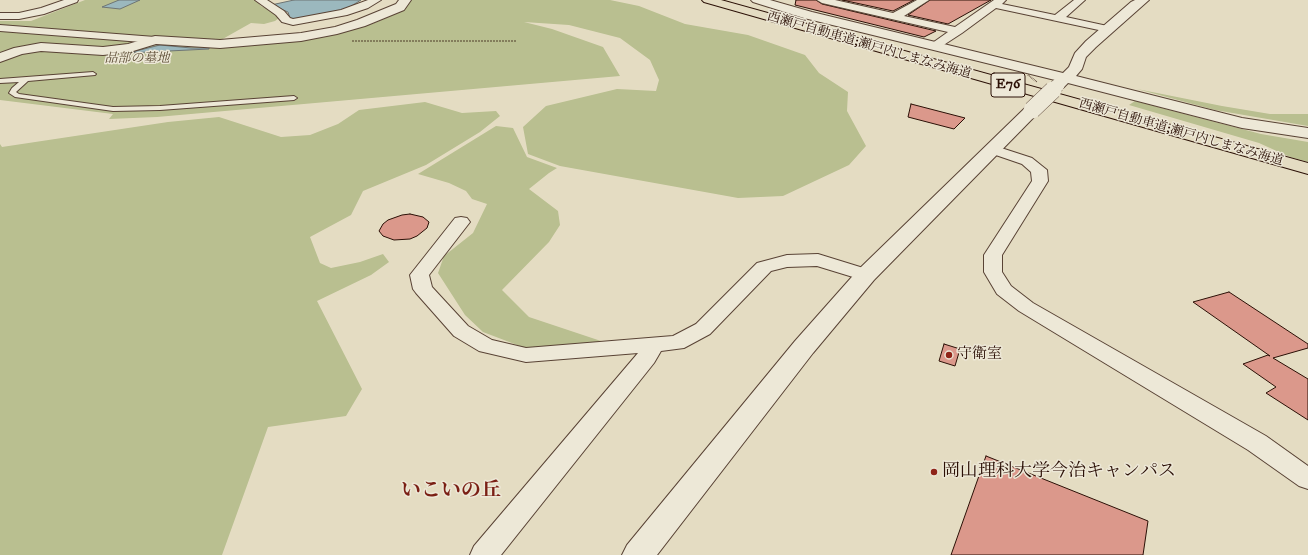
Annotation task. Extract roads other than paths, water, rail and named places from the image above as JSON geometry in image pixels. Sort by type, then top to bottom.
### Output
[{"type":"highway","name":"西瀬戸自動車道;瀬戸内しまなみ海道","points":[[708,0],[1308,169]]},
{"type":"street","points":[[0,16],[19,16],[44,11],[73,0]]},
{"type":"street","points":[[260,0],[280,13],[286,20],[293,22],[343,13],[376,0]]},
{"type":"street","points":[[0,28],[220,44],[247,43],[301,37],[327,32],[382,16],[400,7],[405,0]]},
{"type":"street","points":[[760,0],[808,15],[935,46],[1062,81],[1235,121],[1308,133]]},
{"type":"street","points":[[822,0],[842,2],[894,17],[958,31]]},
{"type":"street","points":[[894,17],[924,0]]},
{"type":"street","points":[[1058,18],[1080,0]]},
{"type":"street","points":[[638,555],[804,347],[866,275],[1075,69],[1080,56],[1108,29],[1143,0]]},
{"type":"street","points":[[935,46],[998,2],[1058,18],[1108,29]]},
{"type":"street","points":[[0,58],[41,47],[103,51],[130,48],[155,40]]},
{"type":"street","points":[[992,150],[1027,161],[1039,170],[1040,181],[993,255],[993,272],[1004,290],[1026,307],[1257,443],[1308,479]]},
{"type":"street","points":[[461,222],[419,275],[424,289],[462,331],[486,346],[526,355],[677,343],[703,329],[764,267],[787,261],[818,260],[866,275]]},
{"type":"street","points":[[484,555],[646,358],[654,346]]},
{"type":"lane","points":[[0,81],[93,74]]},
{"type":"lane","points":[[26,79],[12,93],[17,96],[113,108],[168,108],[294,98]]},
{"type":"water","points":[[119,0],[140,0],[120,9],[102,7]]},
{"type":"water","points":[[294,0],[361,0],[348,8],[329,15],[294,19],[290,18],[288,12],[271,5]]},
{"type":"water","points":[[160,45],[209,48],[209,49],[128,53]]},
{"type":"place","name":"守衛室","points":[[949,355]]},
{"type":"place","name":"岡山理科大学今治キャンパス","points":[[934,472]]},
{"type":"district","name":"いこいの丘","points":[[451,492]]},
{"type":"park label","name":"品部の墓地","points":[[137,59]]}]
